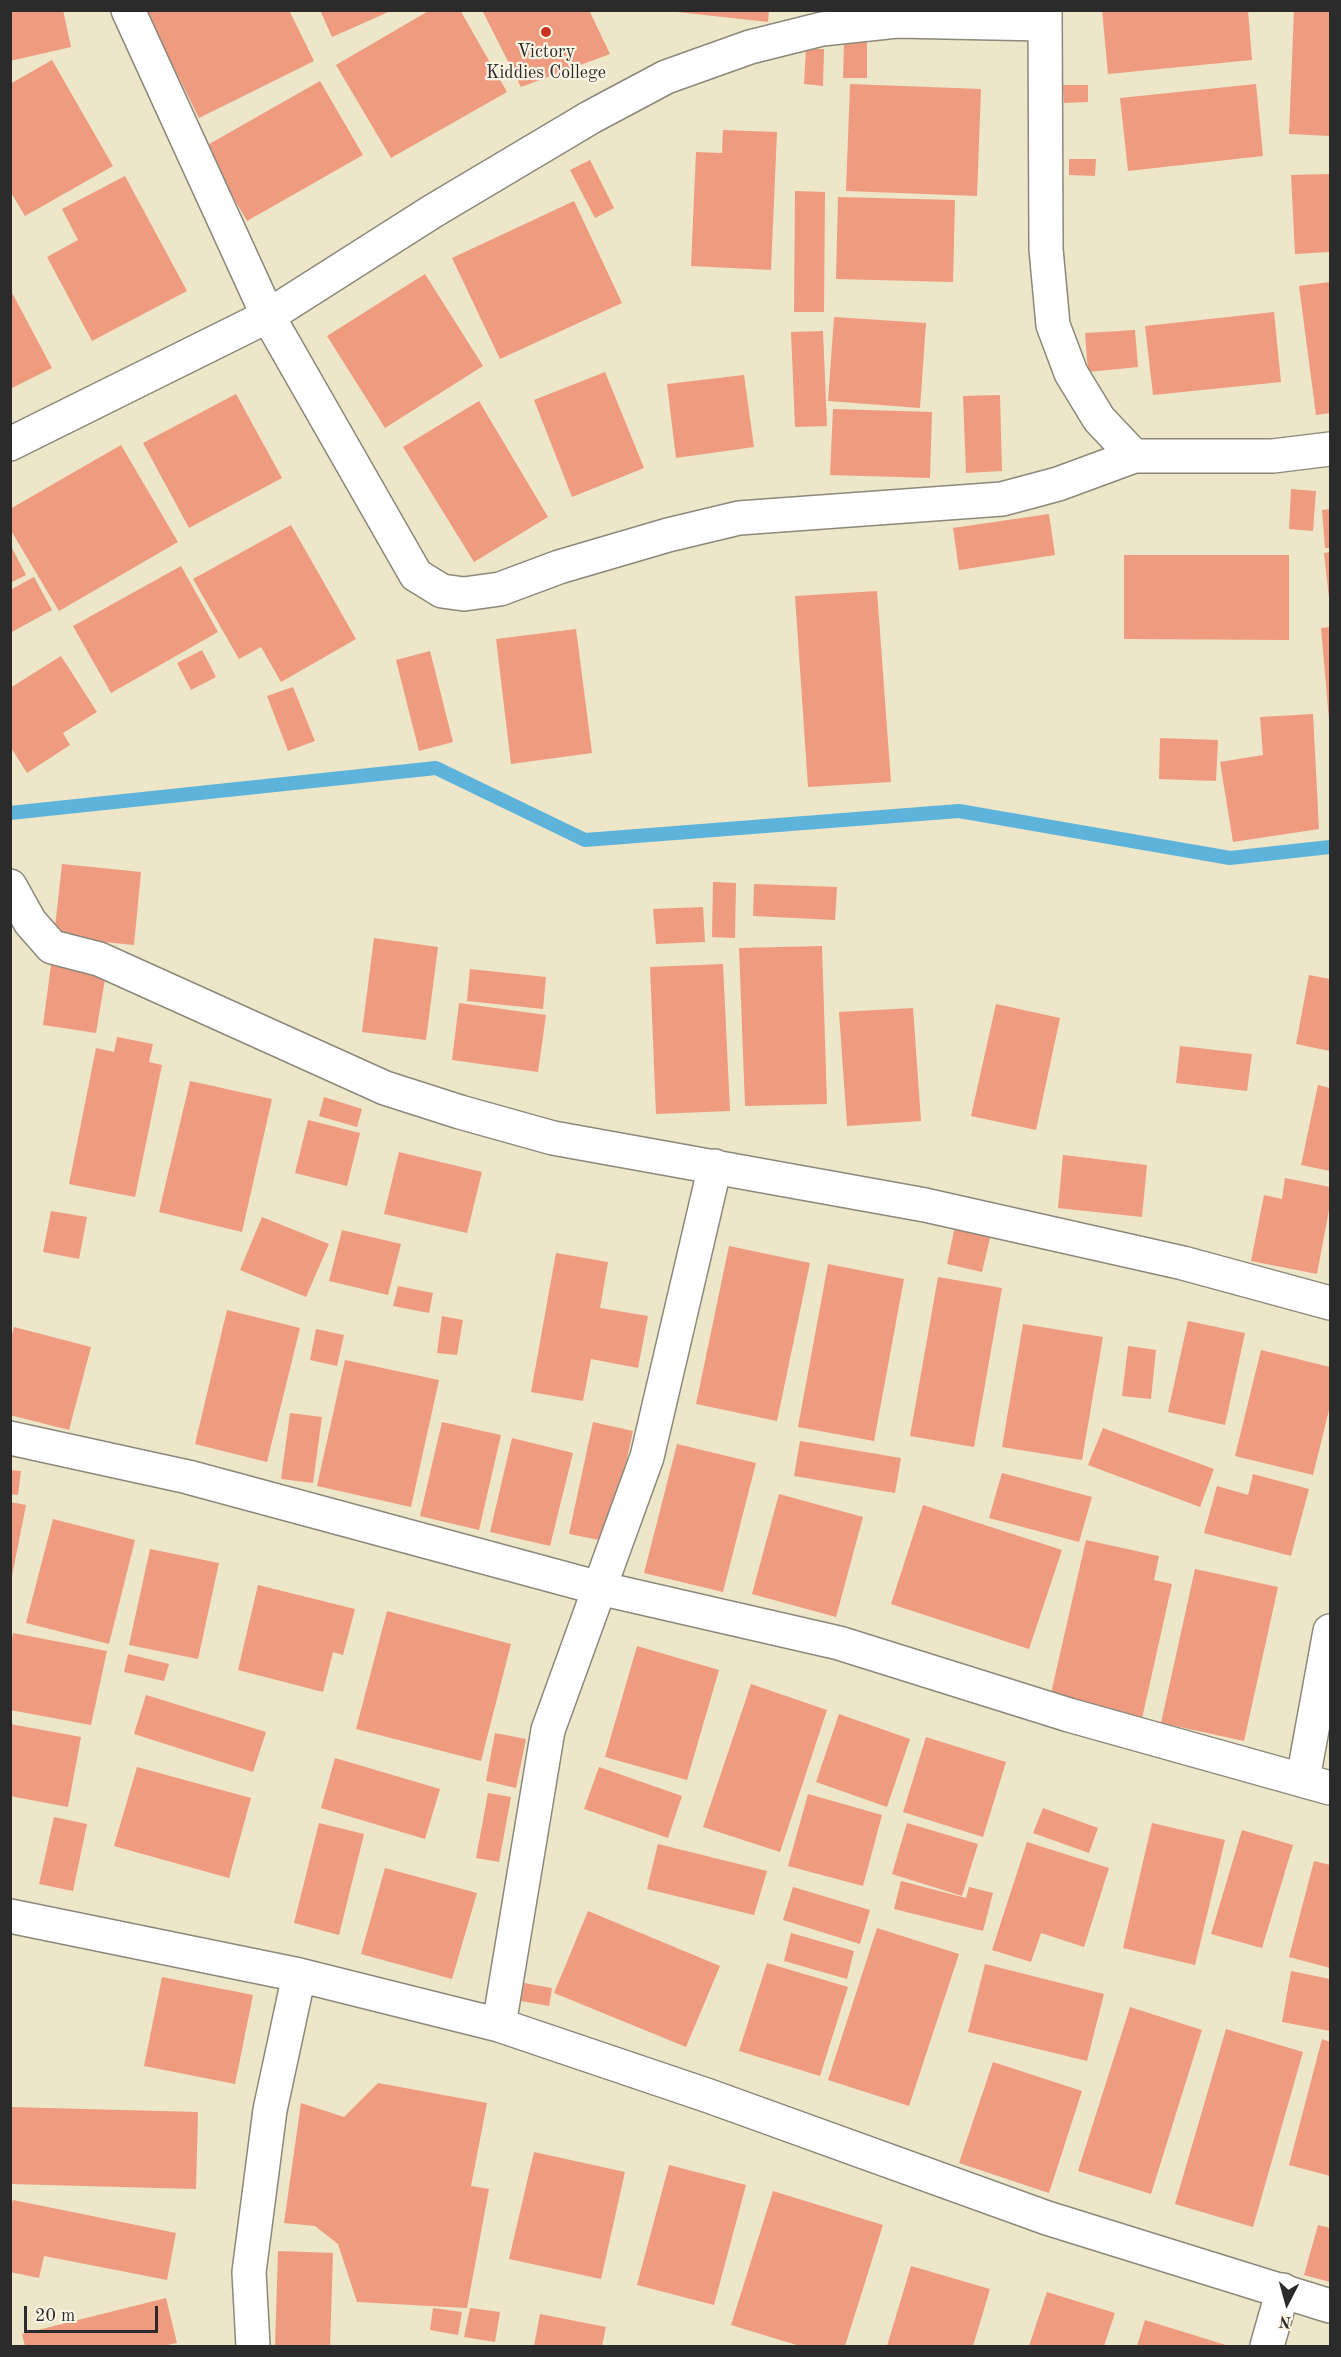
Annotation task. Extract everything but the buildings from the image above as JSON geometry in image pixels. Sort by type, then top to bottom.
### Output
[{"type":"street","points":[[128,10],[268,316],[416,575],[442,591],[464,594],[500,589],[570,564],[668,535],[739,518],[1002,499],[1058,484],[1134,456],[1273,456],[1330,449]]},
{"type":"street","points":[[10,444],[268,316],[433,211],[591,117],[666,76],[750,47],[822,28],[897,21],[1044,17],[1046,249],[1053,325],[1071,374],[1099,419],[1134,456]]},
{"type":"street","points":[[10,886],[30,922],[52,947],[99,959],[385,1088],[460,1112],[553,1138],[925,1205],[1183,1263],[1330,1303]]},
{"type":"street","points":[[498,2025],[548,1730],[647,1457],[715,1166]]},
{"type":"street","points":[[10,1438],[188,1477],[599,1588],[839,1643],[1069,1715],[1317,1783],[1330,1631]]},
{"type":"street","points":[[10,1916],[299,1975],[498,2025],[720,2099],[1047,2218],[1330,2306]]},
{"type":"street","points":[[254,2346],[249,2272],[270,2110],[299,1975]]},
{"type":"street","points":[[1267,2346],[1283,2290]]},
{"type":"waterway","points":[[10,813],[436,768],[585,840],[959,811],[1230,858],[1330,847]]},
{"type":"place","name":"Victory Kiddies College","points":[[546,32]]}]
